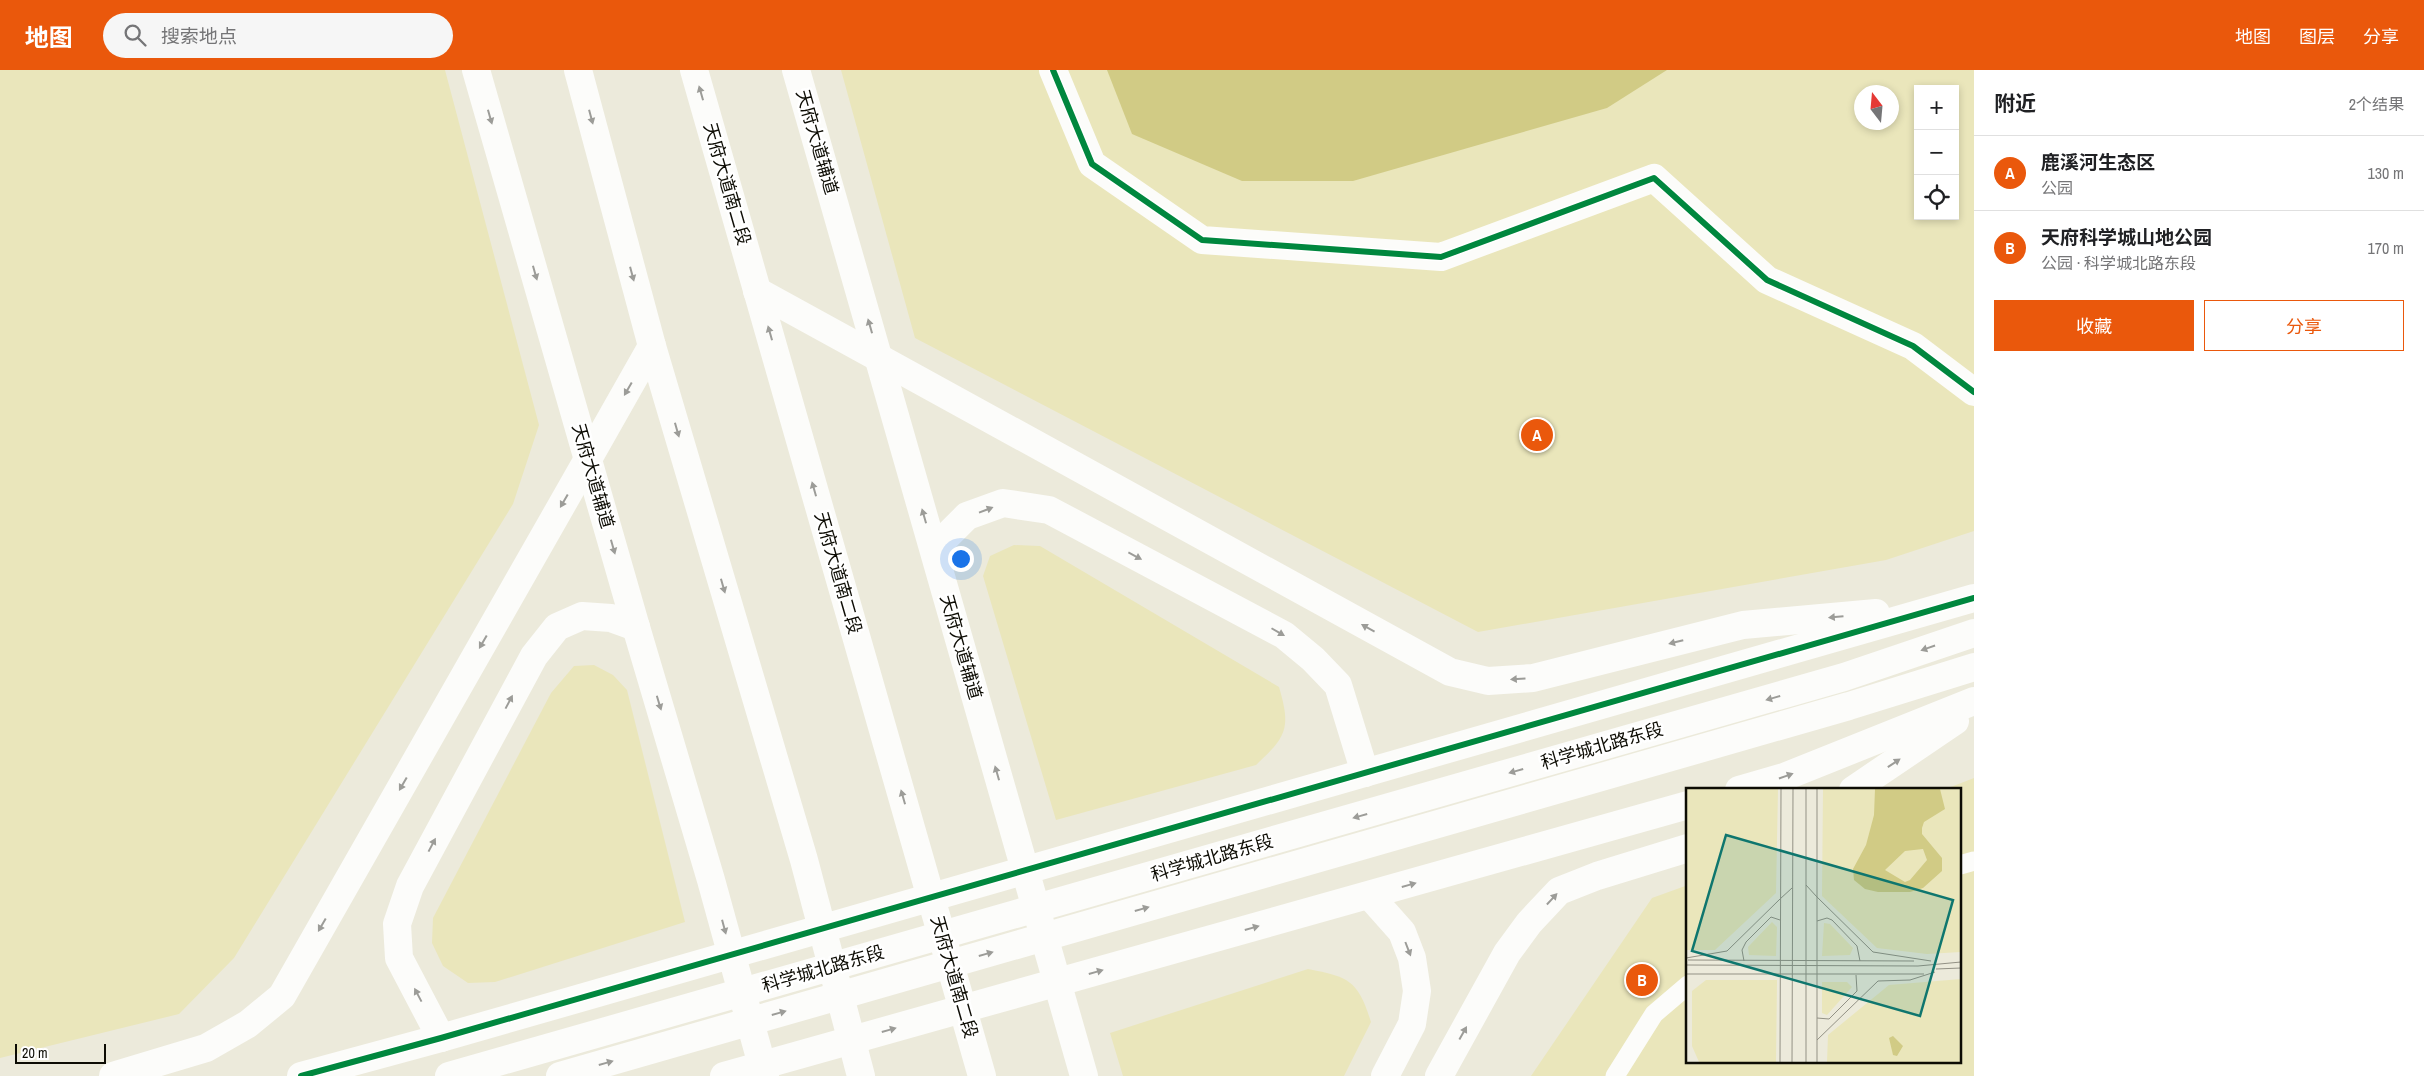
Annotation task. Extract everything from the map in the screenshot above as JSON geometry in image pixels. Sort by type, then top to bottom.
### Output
[{"type":"main road","name":"天府大道辅道","points":[[476,70],[636,627],[711,880],[765,1076]]},
{"type":"main road","points":[[578,70],[652,346],[804,860],[861,1076]]},
{"type":"main road","name":"天府大道南二段","points":[[694,70],[981,1070]]},
{"type":"main road","name":"天府大道辅道","points":[[796,70],[1084,1076]]},
{"type":"main road","points":[[1053,70],[1092,164],[1202,240],[1441,257],[1654,178],[1768,280],[1913,346],[1974,392]]},
{"type":"main road","points":[[757,291],[1450,672],[1488,681],[1533,678],[1743,625],[1937,607]]},
{"type":"main road","points":[[112,1076],[206,1048],[248,1024],[282,996],[652,346]]},
{"type":"main road","points":[[934,549],[967,516],[1003,503],[1049,510],[1284,635],[1313,659],[1338,685],[1365,773]]},
{"type":"main road","points":[[301,1076],[441,1038],[1937,607],[1974,598]]},
{"type":"main road","points":[[441,1038],[398,958],[397,924],[410,886],[534,656],[557,627],[582,616],[611,618],[636,627]]},
{"type":"main road","name":"科学城北路东段","points":[[449,1076],[1844,677],[1974,633]]},
{"type":"main road","name":"科学城北路东段","points":[[560,1076],[1849,706],[1974,667]]},
{"type":"main road","points":[[1746,788],[1784,777],[1974,701]]},
{"type":"main road","points":[[1856,788],[1974,708]]},
{"type":"main road","points":[[724,1076],[1370,896],[1686,805]]},
{"type":"main road","points":[[1439,1076],[1507,953],[1529,923],[1559,891],[1597,876],[1686,849]]},
{"type":"main road","points":[[1370,896],[1402,932],[1412,958],[1417,991],[1412,1024],[1385,1076]]},
{"type":"lane","points":[[1962,865],[1974,860]]},
{"type":"lane","points":[[1615,1076],[1654,1014],[1686,988]]},
{"type":"shaded area","points":[[0,70],[445,70],[539,425],[513,504],[234,958],[179,1014],[0,1058]]},
{"type":"shaded area","points":[[841,70],[1974,70],[1974,531],[1886,560],[1478,632],[915,338]]},
{"type":"shaded area","points":[[1107,70],[1667,70],[1607,108],[1353,181],[1242,181],[1132,134]]},
{"type":"shaded area","points":[[1014,545],[1040,546],[1279,687],[1285,712],[1284,730],[1280,738],[1256,765],[1056,820],[983,576],[990,556]]},
{"type":"shaded area","points":[[594,665],[613,675],[627,690],[685,922],[495,982],[468,983],[443,966],[432,943],[433,918],[551,693],[574,666]]},
{"type":"shaded area","points":[[1974,778],[1974,1076],[1531,1076],[1652,898],[1686,886],[1686,1064],[1962,1064],[1962,788],[1948,788]]},
{"type":"shaded area","points":[[1308,969],[1343,978],[1350,983],[1362,998],[1371,1022],[1344,1076],[1123,1076],[1110,1033]]},
{"type":"cycle path","points":[[1053,70],[1092,164],[1202,240],[1441,257],[1654,178],[1767,280],[1913,346],[1974,392]]},
{"type":"cycle path","points":[[301,1076],[441,1038],[1974,598]]},
{"type":"place","name":"鹿溪河生态区","points":[[1537,435]]},
{"type":"place","name":"天府科学城山地公园","points":[[1642,980]]}]
